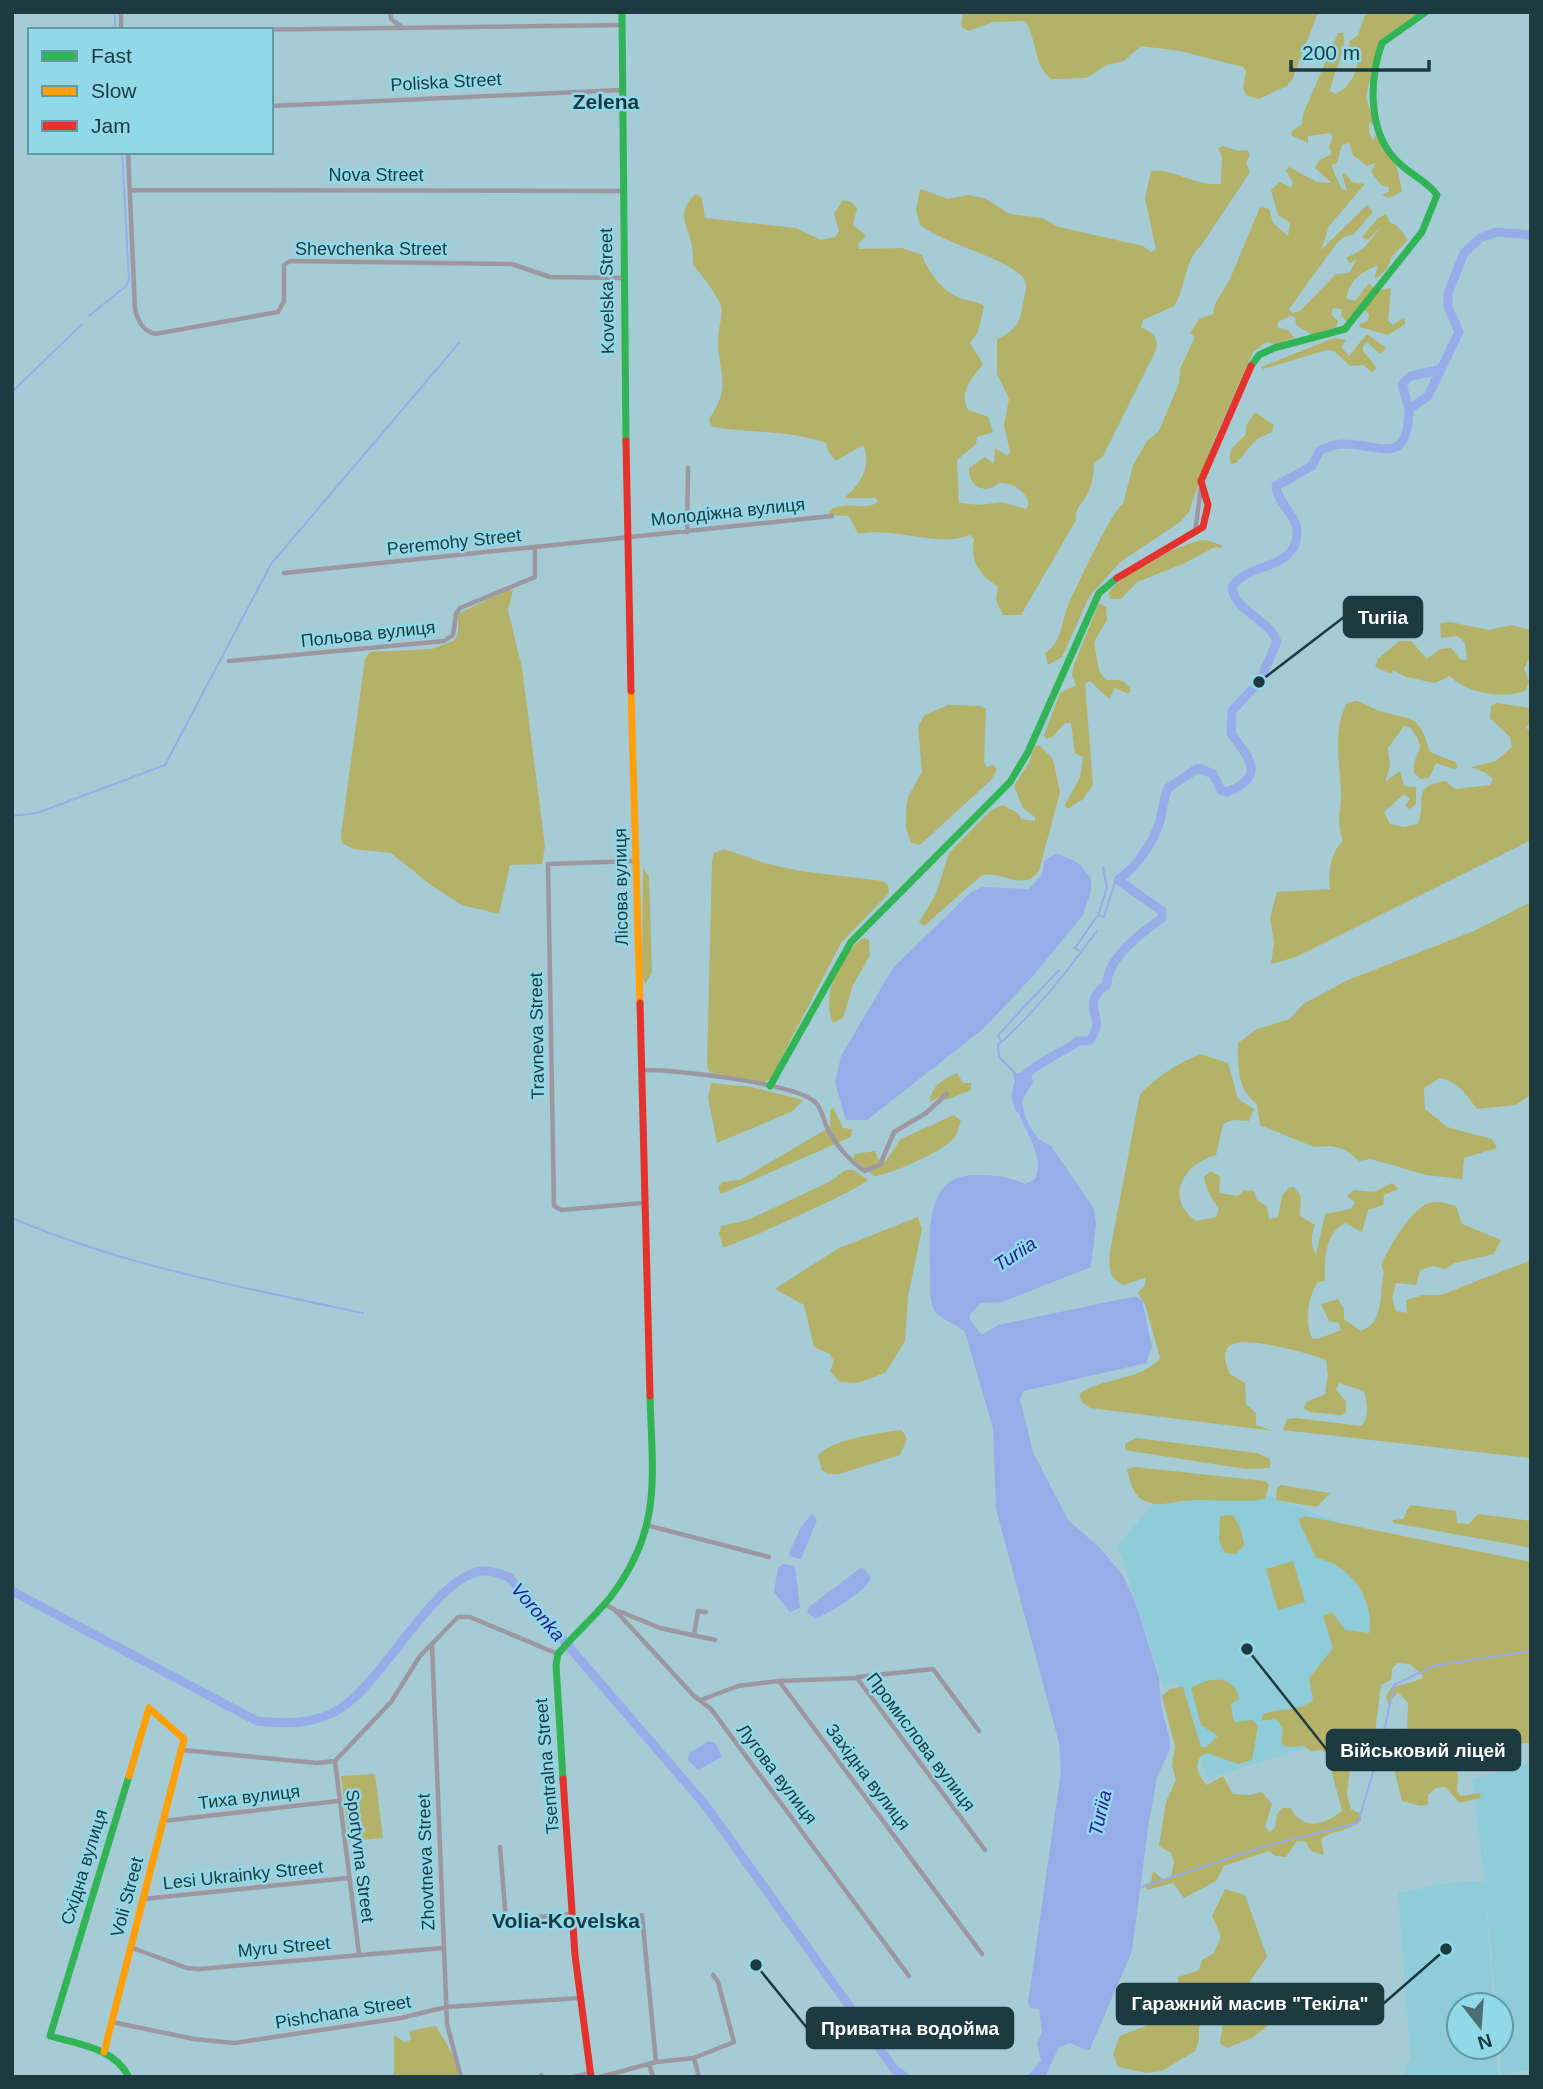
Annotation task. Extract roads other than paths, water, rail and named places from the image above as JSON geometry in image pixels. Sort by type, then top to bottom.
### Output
[{"type":"street","points":[[390,12],[391,19],[403,27]]},
{"type":"street","name":"Kovelska Street","points":[[622,12],[621,191],[628,569]]},
{"type":"street","points":[[770,1086],[851,942],[1010,782],[1030,747],[1099,593],[1130,568],[1195,534],[1203,527],[1209,510],[1201,481],[1252,363],[1259,355],[1274,348],[1345,329],[1429,220],[1437,195],[1431,185],[1394,159],[1378,126],[1372,82],[1382,43],[1426,12]]},
{"type":"street","points":[[273,29],[622,24]]},
{"type":"street","name":"Poliska Street","points":[[273,106],[622,90]]},
{"type":"street","points":[[128,154],[130,190]]},
{"type":"street","name":"Nova Street","points":[[130,190],[621,191]]},
{"type":"street","name":"Shevchenka Street","points":[[130,190],[135,309],[138,322],[147,331],[155,334],[273,314],[282,308],[284,265],[290,261],[512,264],[550,277],[622,278]]},
{"type":"street","points":[[687,532],[688,468]]},
{"type":"street","name":"Молодіжна вулиця","points":[[627,536],[832,516]]},
{"type":"street","name":"Peremohy Street","points":[[284,573],[627,536]]},
{"type":"street","name":"Польова вулиця","points":[[229,660],[444,641],[453,635],[455,617],[460,608],[535,577],[535,548]]},
{"type":"street","name":"Лісова вулиця","points":[[628,569],[643,1203],[653,1483],[650,1526]]},
{"type":"street","name":"Travneva Street","points":[[636,861],[548,864],[554,1206],[561,1210],[643,1203]]},
{"type":"street","points":[[641,1070],[698,1072],[770,1086],[816,1102],[845,1157],[865,1171],[880,1165],[894,1132],[926,1113],[947,1094]]},
{"type":"street","points":[[181,1750],[317,1763],[335,1761],[391,1702],[411,1668],[454,1620],[464,1616],[560,1651],[606,1604],[641,1547],[650,1526],[769,1557]]},
{"type":"street","name":"Лугова вулиця","points":[[606,1604],[615,1610],[694,1696],[701,1700],[909,1976]]},
{"type":"street","points":[[615,1610],[660,1628],[715,1640]]},
{"type":"street","points":[[694,1635],[698,1611],[706,1612]]},
{"type":"street","name":"Zhovtneva Street","points":[[432,1644],[446,2007],[448,2031],[461,2077]]},
{"type":"street","name":"Tsentralna Street","points":[[560,1651],[557,1693],[570,1852],[572,1914],[591,2075]]},
{"type":"street","points":[[857,1678],[933,1669],[979,1731]]},
{"type":"street","name":"Промислова вулиця","points":[[779,1681],[857,1678],[985,1850]]},
{"type":"street","points":[[701,1700],[738,1686],[779,1681]]},
{"type":"street","name":"Західна вулиця","points":[[779,1681],[982,1954]]},
{"type":"street","name":"Східна вулиця","points":[[104,2052],[50,2036],[149,1708],[181,1734],[184,1739],[181,1750]]},
{"type":"street","name":"Voli Street","points":[[104,2052],[181,1750]]},
{"type":"street","name":"Sportyvna Street","points":[[335,1761],[359,1955]]},
{"type":"street","name":"Тиха вулиця","points":[[163,1821],[338,1801]]},
{"type":"street","points":[[500,1847],[506,1920],[572,1914]]},
{"type":"street","name":"Lesi Ukrainky Street","points":[[142,1899],[348,1878]]},
{"type":"street","points":[[642,1915],[656,2062]]},
{"type":"street","name":"Myru Street","points":[[130,1947],[187,1968],[199,1969],[443,1948]]},
{"type":"street","points":[[600,2077],[656,2062],[694,2058],[734,2042],[718,1982],[713,1975]]},
{"type":"street","name":"Pishchana Street","points":[[112,2022],[194,2039],[234,2043],[401,2018],[446,2007],[580,1998]]},
{"type":"street","points":[[104,2052],[124,2065],[129,2077]]},
{"type":"street","points":[[694,2058],[699,2077]]},
{"type":"street","points":[[649,2064],[653,2077]]},
{"type":"street","points":[[574,2077],[591,2075]]},
{"type":"water","points":[[1057,853],[1078,863],[1091,878],[1091,891],[1083,915],[1033,976],[983,1029],[867,1120],[846,1120],[835,1083],[841,1056],[893,968],[971,892],[983,887],[1029,889],[1042,875],[1044,861]]},
{"type":"water","points":[[1030,1071],[1033,1082],[1021,1103],[1028,1123],[1038,1139],[1051,1146],[1094,1209],[1096,1224],[1091,1267],[1002,1302],[981,1303],[970,1314],[970,1320],[982,1335],[998,1325],[1122,1299],[1136,1297],[1142,1300],[1152,1347],[1146,1363],[1024,1391],[1020,1399],[1033,1452],[1068,1520],[1099,1547],[1122,1574],[1135,1601],[1159,1678],[1161,1705],[1170,1741],[1170,1749],[1157,1777],[1132,1951],[1090,2049],[1086,2050],[1070,2043],[1059,2047],[1045,2077],[1026,2077],[1041,2061],[1037,2044],[1042,2032],[1039,2009],[1030,2008],[1028,2003],[1061,1771],[1059,1743],[996,1509],[993,1428],[965,1332],[937,1313],[933,1308],[930,1290],[932,1216],[936,1200],[945,1186],[958,1178],[977,1175],[1002,1177],[1025,1184],[1035,1179],[1038,1162],[1018,1111],[1013,1074]]},
{"type":"water","points":[[812,1514],[817,1520],[801,1559],[791,1557],[789,1553],[801,1527]]},
{"type":"water","points":[[783,1564],[795,1566],[800,1608],[790,1612],[774,1592],[778,1568]]},
{"type":"water","points":[[862,1567],[871,1577],[856,1594],[815,1619],[807,1612],[810,1606]]},
{"type":"water","points":[[709,1741],[716,1744],[722,1757],[698,1770],[688,1760],[689,1753]]},
{"type":"waterway","points":[[115,12],[115,28]]},
{"type":"waterway","points":[[89,316],[126,286],[129,279],[122,154]]},
{"type":"waterway","name":"Turiia","points":[[1019,1108],[1016,1095],[1019,1084],[1026,1075],[1078,1041],[1089,1041],[1097,1022],[1093,1003],[1099,991],[1107,984],[1113,965],[1127,946],[1162,918],[1162,911],[1118,880],[1144,854],[1153,838],[1168,788],[1198,768],[1213,774],[1221,790],[1227,792],[1240,786],[1251,772],[1248,758],[1231,733],[1232,711],[1259,682],[1277,642],[1267,627],[1239,603],[1232,587],[1248,573],[1279,561],[1294,547],[1297,528],[1280,499],[1276,486],[1312,466],[1320,450],[1331,446],[1342,444],[1390,449],[1398,446],[1404,439],[1409,409],[1428,396],[1459,332],[1448,307],[1448,293],[1464,253],[1480,238],[1496,232],[1531,235]]},
{"type":"waterway","points":[[12,392],[82,324]]},
{"type":"waterway","points":[[12,816],[37,813],[165,765],[271,564],[459,343]]},
{"type":"waterway","points":[[1409,409],[1402,384],[1411,376],[1438,370]]},
{"type":"waterway","points":[[1098,915],[1107,888],[1103,867]]},
{"type":"waterway","points":[[1015,1073],[999,1057],[998,1045],[1042,1001],[1081,952],[1075,948],[1098,915],[1104,917],[1118,880]]},
{"type":"waterway","points":[[1081,952],[1097,931]]},
{"type":"waterway","points":[[1001,1042],[998,1035],[1059,970]]},
{"type":"waterway","points":[[12,1218],[54,1235],[141,1263],[363,1313]]},
{"type":"waterway","name":"Voronka","points":[[12,1591],[257,1721],[289,1723],[331,1714],[357,1695],[428,1610],[464,1577],[482,1571],[509,1577],[706,1806],[895,2070],[905,2077]]},
{"type":"waterway","points":[[1138,1888],[1269,1845],[1358,1823],[1381,1745],[1394,1685],[1433,1666],[1531,1651]]},
{"type":"place","name":"Turiia","points":[[1259,682]]},
{"type":"place","name":"Військовий ліцей","points":[[1247,1649]]},
{"type":"place","name":"Гаражний масив \"Текіла\"","points":[[1446,1949]]},
{"type":"place","name":"Приватна водойма","points":[[756,1965]]},
{"type":"district","name":"Zelena","points":[[606,101]]},
{"type":"district","name":"Volia-Kovelska","points":[[566,1920]]}]
